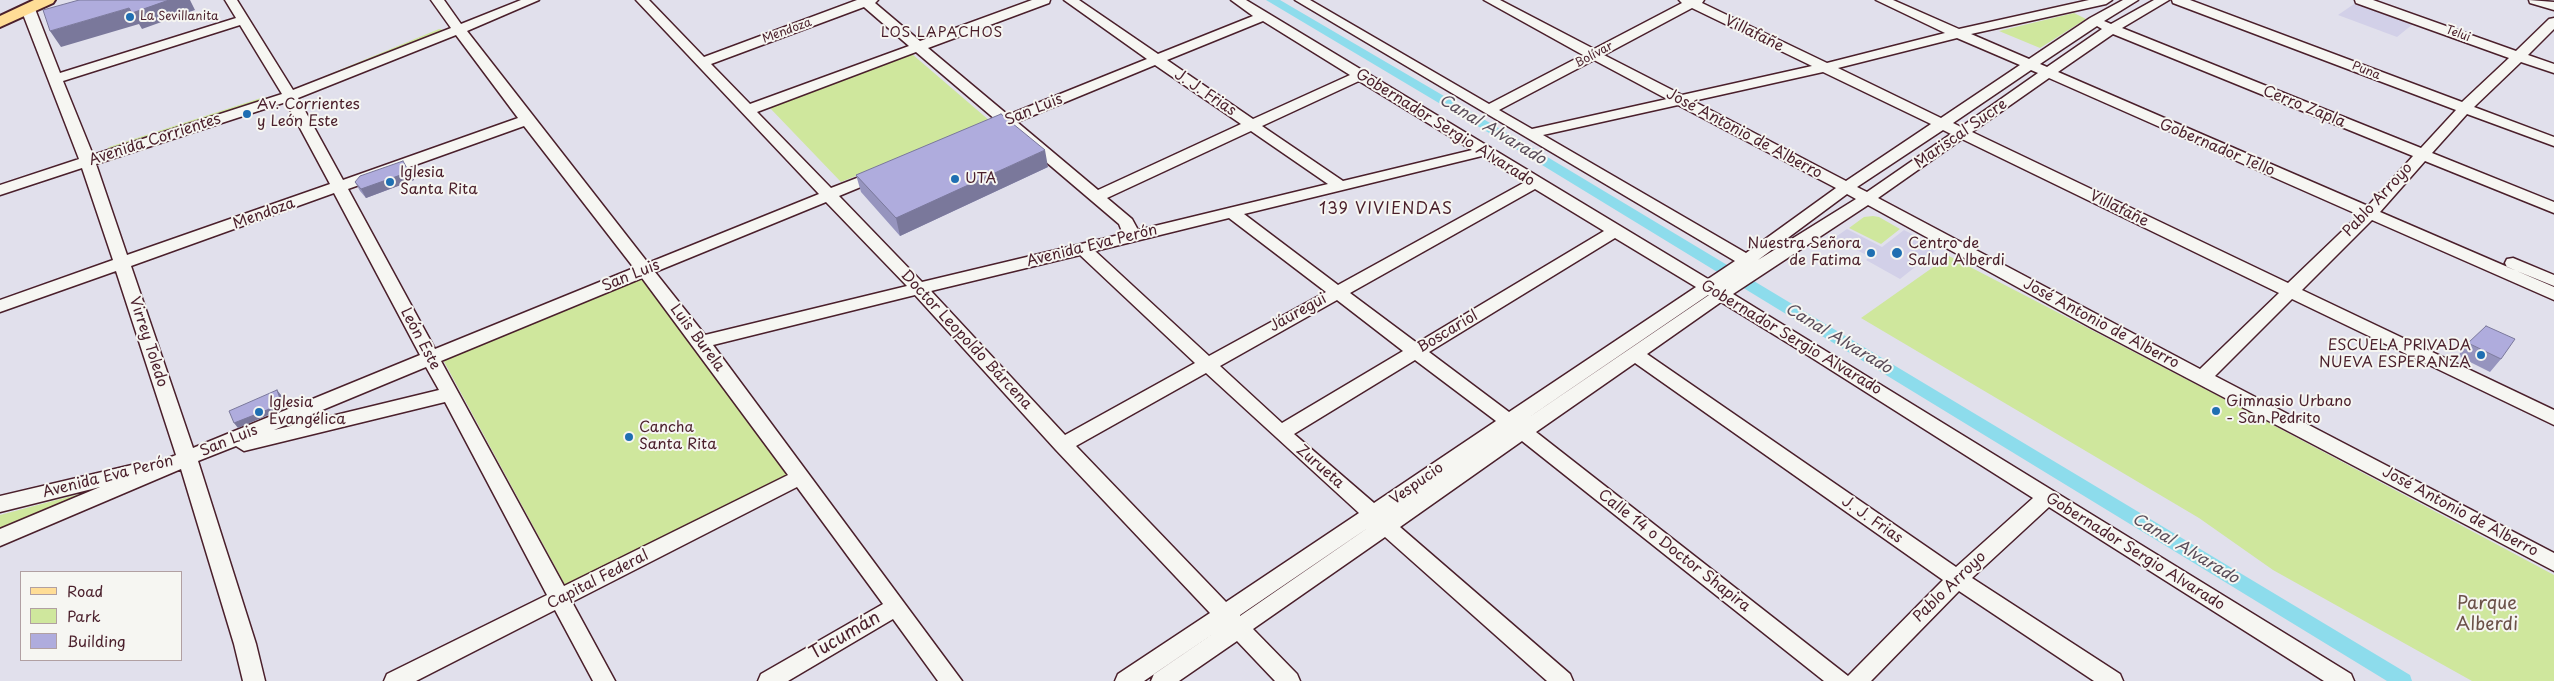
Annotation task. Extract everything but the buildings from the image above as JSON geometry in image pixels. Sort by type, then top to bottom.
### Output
[{"type":"main road","points":[[0,16],[47,0]]},
{"type":"main road","points":[[0,22],[31,4]]},
{"type":"street","name":"León Este","points":[[231,0],[286,92],[337,188],[372,248],[604,681]]},
{"type":"street","name":"Luis Burela","points":[[437,0],[527,120],[701,342],[951,681]]},
{"type":"street","name":"Avenida Corrientes","points":[[0,190],[86,157],[286,92],[454,24],[505,0]]},
{"type":"street","name":"Avenida Corrientes","points":[[454,24],[533,0]]},
{"type":"street","name":"Doctor Leopoldo Bárcena","points":[[642,0],[918,288],[1063,445],[1288,681]]},
{"type":"street","points":[[748,110],[1044,0]]},
{"type":"street","name":"J. J. Frias","points":[[1070,0],[1340,186]]},
{"type":"street","name":"Gobernador Sergio Alvarado","points":[[1237,0],[1534,183],[1714,291],[2342,681]]},
{"type":"street","points":[[1301,0],[1752,264],[1714,291]]},
{"type":"street","name":"José Antonio de Alberro","points":[[1490,0],[2554,563]]},
{"type":"street","name":"Gobernador Tello","points":[[1882,0],[1965,32],[2373,209],[2554,294]]},
{"type":"street","name":"Gobernador Tello","points":[[1901,0],[1965,32]]},
{"type":"street","name":"Cerro Zapla","points":[[2057,0],[2111,29],[2554,208]]},
{"type":"street","points":[[1528,134],[1823,68],[1965,32],[2106,0]]},
{"type":"street","name":"Mariscal Sucre","points":[[1752,264],[1846,188],[2094,21],[2132,0]]},
{"type":"street","name":"Mariscal Sucre","points":[[1752,264],[1867,199],[2111,29],[2163,0]]},
{"type":"street","name":"Puna","points":[[2178,0],[2554,142]]},
{"type":"street","name":"Telui","points":[[2362,0],[2554,69]]},
{"type":"street","points":[[2535,0],[2554,6]]},
{"type":"street","points":[[867,1],[918,47],[1126,222],[1132,235]]},
{"type":"street","name":"Mendoza","points":[[702,62],[867,1]]},
{"type":"street","name":"Bolívar","points":[[1488,110],[1692,1]]},
{"type":"street","name":"Villafañe","points":[[1692,1],[1823,68],[1964,133],[2289,292],[2554,418]]},
{"type":"street","name":"Virrey Toledo","points":[[31,4],[123,264],[187,458],[245,644],[254,681]]},
{"type":"street","name":"San Luis","points":[[971,136],[1264,16]]},
{"type":"street","points":[[56,78],[244,20]]},
{"type":"street","name":"Pablo Arroyo","points":[[2202,378],[2373,209],[2465,108],[2554,22]]},
{"type":"street","points":[[1096,197],[1360,75]]},
{"type":"street","name":"Mendoza","points":[[0,306],[527,120]]},
{"type":"street","name":"Avenida Eva Perón","points":[[701,342],[1132,235],[1484,151]]},
{"type":"street","name":"Avenida Corrientes","points":[[0,179],[86,157]]},
{"type":"street","name":"San Luis","points":[[0,538],[187,458],[891,169]]},
{"type":"street","name":"Jáuregui","points":[[1063,445],[1534,183]]},
{"type":"street","name":"Gobernador Tello","points":[[2373,209],[2554,280]]},
{"type":"street","name":"Calle 14 o Doctor Shapira","points":[[1230,212],[1414,353],[1516,427],[1840,681]]},
{"type":"street","name":"Boscariol","points":[[1281,433],[1615,232]]},
{"type":"street","name":"Zurueta","points":[[1082,248],[1281,433],[1562,681]]},
{"type":"street","name":"Vespucio","points":[[1516,427],[1635,354],[1714,291]]},
{"type":"street","name":"Vespucio","points":[[1126,681],[1232,621],[1714,291]]},
{"type":"street","name":"J. J. Frias","points":[[1635,354],[1957,579],[2112,681]]},
{"type":"street","name":"Avenida Eva Perón","points":[[0,504],[450,394]]},
{"type":"street","name":"Capital Federal","points":[[395,681],[560,600],[800,477]]},
{"type":"street","name":"Pablo Arroyo","points":[[1857,681],[1957,579],[2047,497]]},
{"type":"street","name":"Tucumán","points":[[769,681],[896,607]]},
{"type":"street","name":"Vespucio","points":[[1162,681],[1232,621]]},
{"type":"shaded area","points":[[2354,4],[2413,24],[2397,37],[2338,15]]},
{"type":"shaded area","name":"Centro de Salud Alberdi","points":[[1847,229],[1882,247],[1904,230],[1939,248],[1900,279],[1866,260],[1870,257],[1834,238]]},
{"type":"green space","points":[[2074,13],[2086,19],[2040,48],[1999,31]]},
{"type":"green space","points":[[439,29],[444,30],[330,76],[325,76]]},
{"type":"green space","points":[[912,54],[990,121],[841,182],[769,107]]},
{"type":"green space","points":[[264,97],[269,98],[107,149],[109,147]]},
{"type":"green space","points":[[1864,217],[1879,217],[1900,229],[1881,244],[1849,228]]},
{"type":"green space","name":"Parque Alberdi","points":[[1949,256],[2228,401],[2554,575],[2554,681],[2472,681],[2273,570],[2199,518],[1861,318]]},
{"type":"green space","points":[[641,275],[789,477],[570,594],[442,358]]},
{"type":"green space","points":[[83,493],[78,498],[0,532],[0,515]]},
{"type":"waterway","name":"Canal Alvarado","points":[[1272,0],[1510,140],[2403,681]]},
{"type":"place","name":"La Sevillanita","points":[[130,17]]},
{"type":"place","name":"Av. Corrientes y León Este","points":[[247,114]]},
{"type":"place","name":"UTA","points":[[955,179]]},
{"type":"place","name":"Iglesia Santa Rita","points":[[390,182]]},
{"type":"place","name":"Nuestra Señora de Fatima","points":[[1871,253]]},
{"type":"place","name":"Centro de Salud Alberdi","points":[[1897,253]]},
{"type":"place","name":"ESCUELA PRIVADA NUEVA ESPERANZA","points":[[2481,355]]},
{"type":"place","name":"Gimnasio Urbano - San Pedrito","points":[[2216,411]]},
{"type":"place","name":"Iglesia Evangélica","points":[[259,412]]},
{"type":"place","name":"Cancha Santa Rita","points":[[629,437]]},
{"type":"district","name":"LOS LAPACHOS","points":[[942,33]]},
{"type":"district","name":"139 VIVIENDAS","points":[[1386,210]]}]
